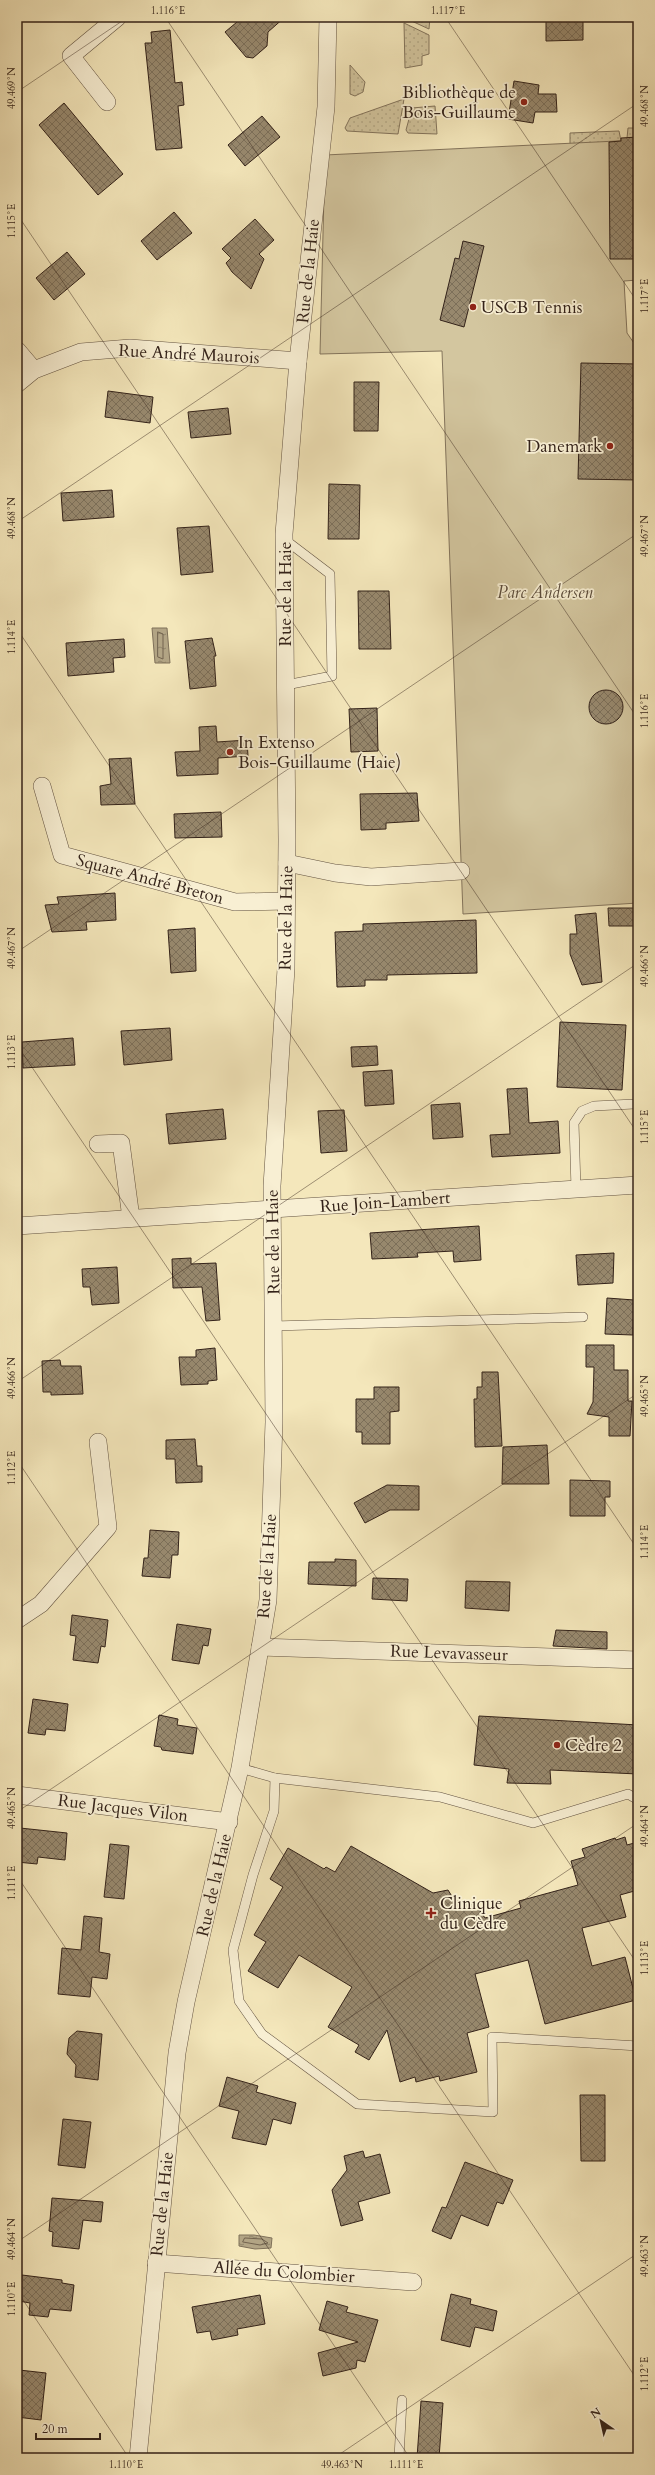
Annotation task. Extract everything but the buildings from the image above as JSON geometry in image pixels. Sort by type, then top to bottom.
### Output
[{"type":"street","points":[[107,102],[71,56],[118,17]]},
{"type":"street","name":"Rue de la Haie","points":[[138,2458],[177,2053],[186,2002],[229,1822],[240,1768],[268,1600],[274,1422],[272,1186],[286,969],[287,863],[284,539],[298,361],[326,107],[328,17]]},
{"type":"street","name":"Rue André Maurois","points":[[17,384],[34,370],[81,352],[130,348],[298,361]]},
{"type":"street","points":[[17,350],[34,370]]},
{"type":"street","name":"Square André Breton","points":[[42,786],[62,855],[236,902],[286,901]]},
{"type":"street","points":[[287,863],[335,873],[371,877],[461,871]]},
{"type":"street","points":[[98,1144],[121,1143],[131,1218]]},
{"type":"street","name":"Rue Join-Lambert","points":[[17,1226],[638,1185]]},
{"type":"street","points":[[17,1620],[41,1604],[108,1527],[98,1442]]},
{"type":"street","name":"Rue Levavasseur","points":[[260,1647],[638,1660]]},
{"type":"street","name":"Rue Jacques Vilon","points":[[17,1795],[229,1822]]},
{"type":"street","name":"Allée du Colombier","points":[[156,2263],[413,2282]]},
{"type":"lane","points":[[284,539],[330,574],[332,676],[286,684]]},
{"type":"lane","points":[[576,1189],[574,1123],[582,1111],[594,1106],[634,1104],[638,1102]]},
{"type":"lane","points":[[274,1326],[583,1317]]},
{"type":"lane","points":[[240,1768],[275,1778],[440,1797],[533,1823],[628,1794],[638,1800]]},
{"type":"lane","points":[[275,1778],[274,1811],[253,1875],[233,1950],[239,2001],[262,2034],[268,2039],[358,2104],[493,2112],[492,2037],[638,2046]]},
{"type":"lane","points":[[399,2458],[402,2400]]},
{"type":"green space","points":[[405,17],[430,17],[429,29],[405,18]]},
{"type":"green space","points":[[404,23],[429,35],[429,54],[422,56],[422,65],[405,68]]},
{"type":"green space","points":[[350,65],[365,82],[363,92],[355,96],[350,94]]},
{"type":"green space","points":[[404,99],[398,134],[347,131],[345,128],[350,118]]},
{"type":"green space","points":[[435,106],[437,134],[408,133],[406,130],[412,108]]},
{"type":"green space","points":[[628,128],[638,128],[638,137],[627,138]]},
{"type":"green space","points":[[619,131],[621,141],[570,162],[570,133]]},
{"type":"green space","name":"Parc Andersen","points":[[638,140],[638,280],[624,281],[627,333],[638,349],[638,903],[463,914],[442,351],[320,354],[325,155]]},
{"type":"water","points":[[152,628],[167,628],[170,663],[155,663]]},
{"type":"water","points":[[239,2235],[254,2235],[272,2238],[271,2248],[255,2249],[239,2246]]},
{"type":"place","name":"Bibliothèque de Bois-Guillaume","points":[[524,102]]},
{"type":"place","name":"USCB Tennis","points":[[473,307]]},
{"type":"place","name":"Danemark","points":[[610,446]]},
{"type":"place","name":"In Extenso Bois-Guillaume (Haie)","points":[[230,752]]},
{"type":"place","name":"Cèdre 2","points":[[557,1745]]},
{"type":"place","name":"Clinique du Cèdre","points":[[431,1913]]}]
